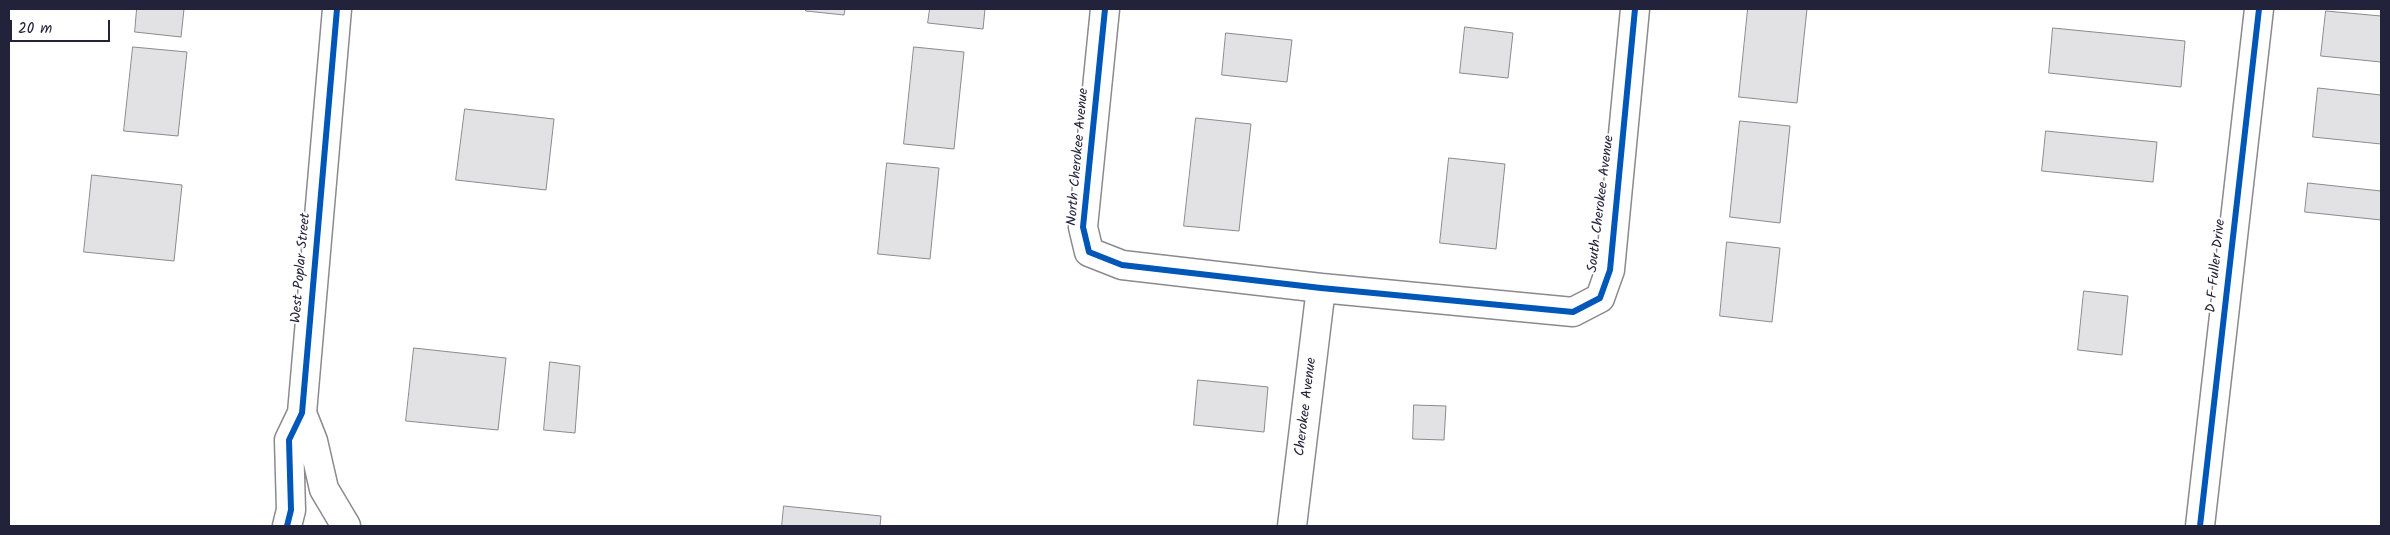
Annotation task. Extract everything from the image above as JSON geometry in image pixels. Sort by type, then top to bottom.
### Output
[{"type":"street","name":"West Poplar Street","points":[[287,526],[291,510],[289,440],[302,412],[337,9]]},
{"type":"street","name":"North Cherokee Avenue","points":[[1105,9],[1083,227],[1089,252],[1122,265],[1321,288]]},
{"type":"street","name":"South Cherokee Avenue","points":[[1321,288],[1573,312],[1600,298],[1610,270],[1635,9]]},
{"type":"street","name":"D F Fuller Drive","points":[[2200,526],[2259,9]]},
{"type":"street","name":"Cherokee Avenue","points":[[1292,526],[1321,288]]},
{"type":"street","name":"West Poplar Street","points":[[302,412],[312,440],[324,489],[346,526]]},
{"type":"building","points":[[137,9],[184,9],[181,37],[135,32]]},
{"type":"building","points":[[806,9],[845,9],[844,15],[806,11]]},
{"type":"building","points":[[930,9],[985,9],[983,29],[928,23]]},
{"type":"building","points":[[1748,9],[1807,9],[1797,103],[1739,97]]},
{"type":"building","points":[[2326,11],[2381,16],[2381,62],[2321,56]]},
{"type":"building","points":[[1465,27],[1513,33],[1508,78],[1460,73]]},
{"type":"building","points":[[2053,28],[2185,41],[2181,87],[2049,73]]},
{"type":"building","points":[[1226,33],[1292,40],[1287,82],[1222,75]]},
{"type":"building","points":[[133,47],[187,52],[178,136],[124,131]]},
{"type":"building","points":[[914,47],[964,52],[954,149],[904,144]]},
{"type":"building","points":[[2318,88],[2381,95],[2381,144],[2313,137]]},
{"type":"building","points":[[465,109],[554,119],[546,190],[456,180]]},
{"type":"building","points":[[1196,118],[1251,124],[1239,231],[1184,226]]},
{"type":"building","points":[[1740,121],[1790,126],[1780,223],[1730,217]]},
{"type":"building","points":[[2046,131],[2157,142],[2153,182],[2042,171]]},
{"type":"building","points":[[1449,158],[1505,164],[1496,249],[1440,243]]},
{"type":"building","points":[[887,163],[939,168],[930,259],[878,254]]},
{"type":"building","points":[[92,175],[182,185],[174,261],[84,252]]},
{"type":"building","points":[[2308,183],[2381,191],[2381,220],[2305,212]]},
{"type":"building","points":[[1727,242],[1780,248],[1772,322],[1720,316]]},
{"type":"building","points":[[2084,291],[2128,296],[2122,355],[2078,350]]},
{"type":"building","points":[[414,348],[506,358],[498,430],[406,421]]},
{"type":"building","points":[[550,362],[580,366],[575,433],[544,430]]},
{"type":"building","points":[[1198,380],[1268,387],[1264,432],[1194,425]]},
{"type":"building","points":[[1414,405],[1446,406],[1444,440],[1413,439]]},
{"type":"building","points":[[784,506],[881,516],[880,526],[782,526]]},
{"type":"cycle path","points":[[287,526],[291,510],[289,440],[302,413],[337,9]]},
{"type":"cycle path","points":[[1105,9],[1083,227],[1089,252],[1122,265],[1321,288],[1573,312],[1600,298],[1610,270],[1635,9]]},
{"type":"cycle path","points":[[2200,526],[2259,9]]}]
